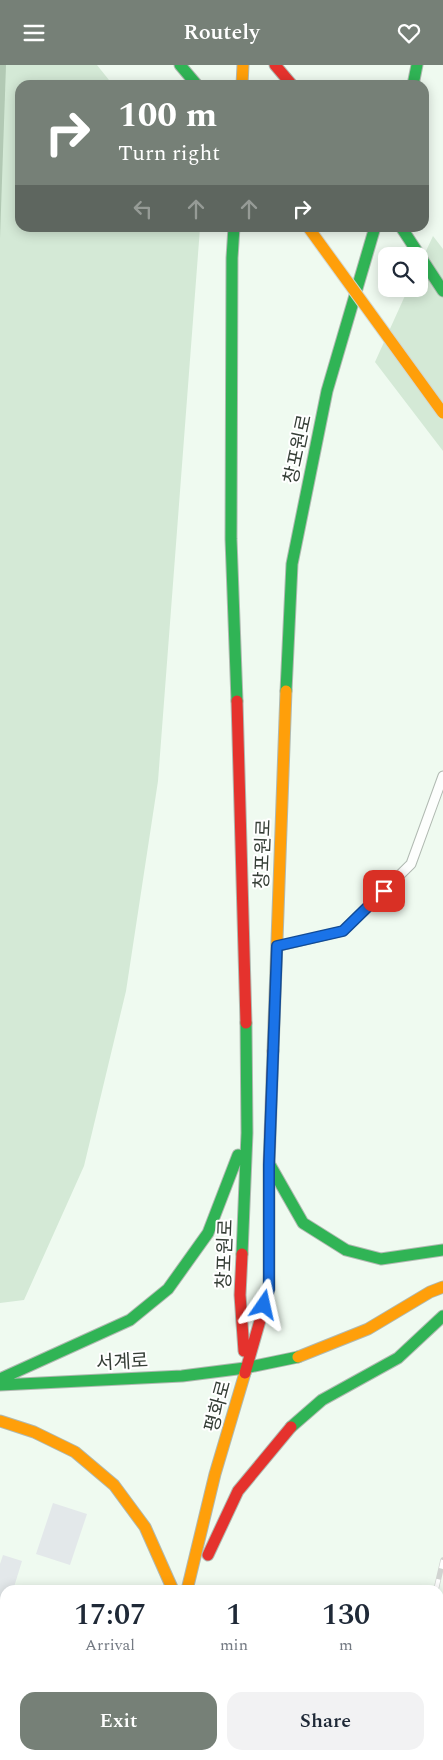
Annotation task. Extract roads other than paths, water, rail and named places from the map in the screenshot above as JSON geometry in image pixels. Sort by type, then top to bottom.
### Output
[{"type":"main road","points":[[180,65],[193,80]]},
{"type":"main road","points":[[242,80],[243,65]]},
{"type":"main road","points":[[275,65],[288,80]]},
{"type":"main road","points":[[414,80],[417,65]]},
{"type":"main road","name":"창포원로","points":[[234,232],[231,539],[246,978],[247,1133],[240,1295],[245,1368]]},
{"type":"main road","points":[[312,232],[443,413]]},
{"type":"main road","name":"창포원로","points":[[245,1368],[269,1289],[269,1165],[279,863],[292,564],[327,391],[374,232]]},
{"type":"main road","points":[[404,232],[443,291]]},
{"type":"main road","points":[[0,1379],[130,1320],[168,1289],[208,1233],[247,1133]]},
{"type":"main road","points":[[269,1165],[302,1223],[346,1250],[381,1259],[443,1250]]},
{"type":"main road","name":"평화로","points":[[430,1293],[443,1279]]},
{"type":"main road","name":"평화로","points":[[188,1585],[215,1474],[245,1368],[304,1356],[368,1329],[443,1287]]},
{"type":"main road","points":[[194,1585],[238,1491],[296,1422],[322,1400],[398,1358],[443,1316]]},
{"type":"main road","name":"서계로","points":[[0,1385],[182,1376],[245,1368]]},
{"type":"main road","points":[[0,1421],[34,1432],[75,1452],[114,1485],[145,1527],[171,1585]]},
{"type":"lane","points":[[277,946],[343,931],[411,864],[443,776]]},
{"type":"railway","points":[[437,1585],[443,1560]]}]
